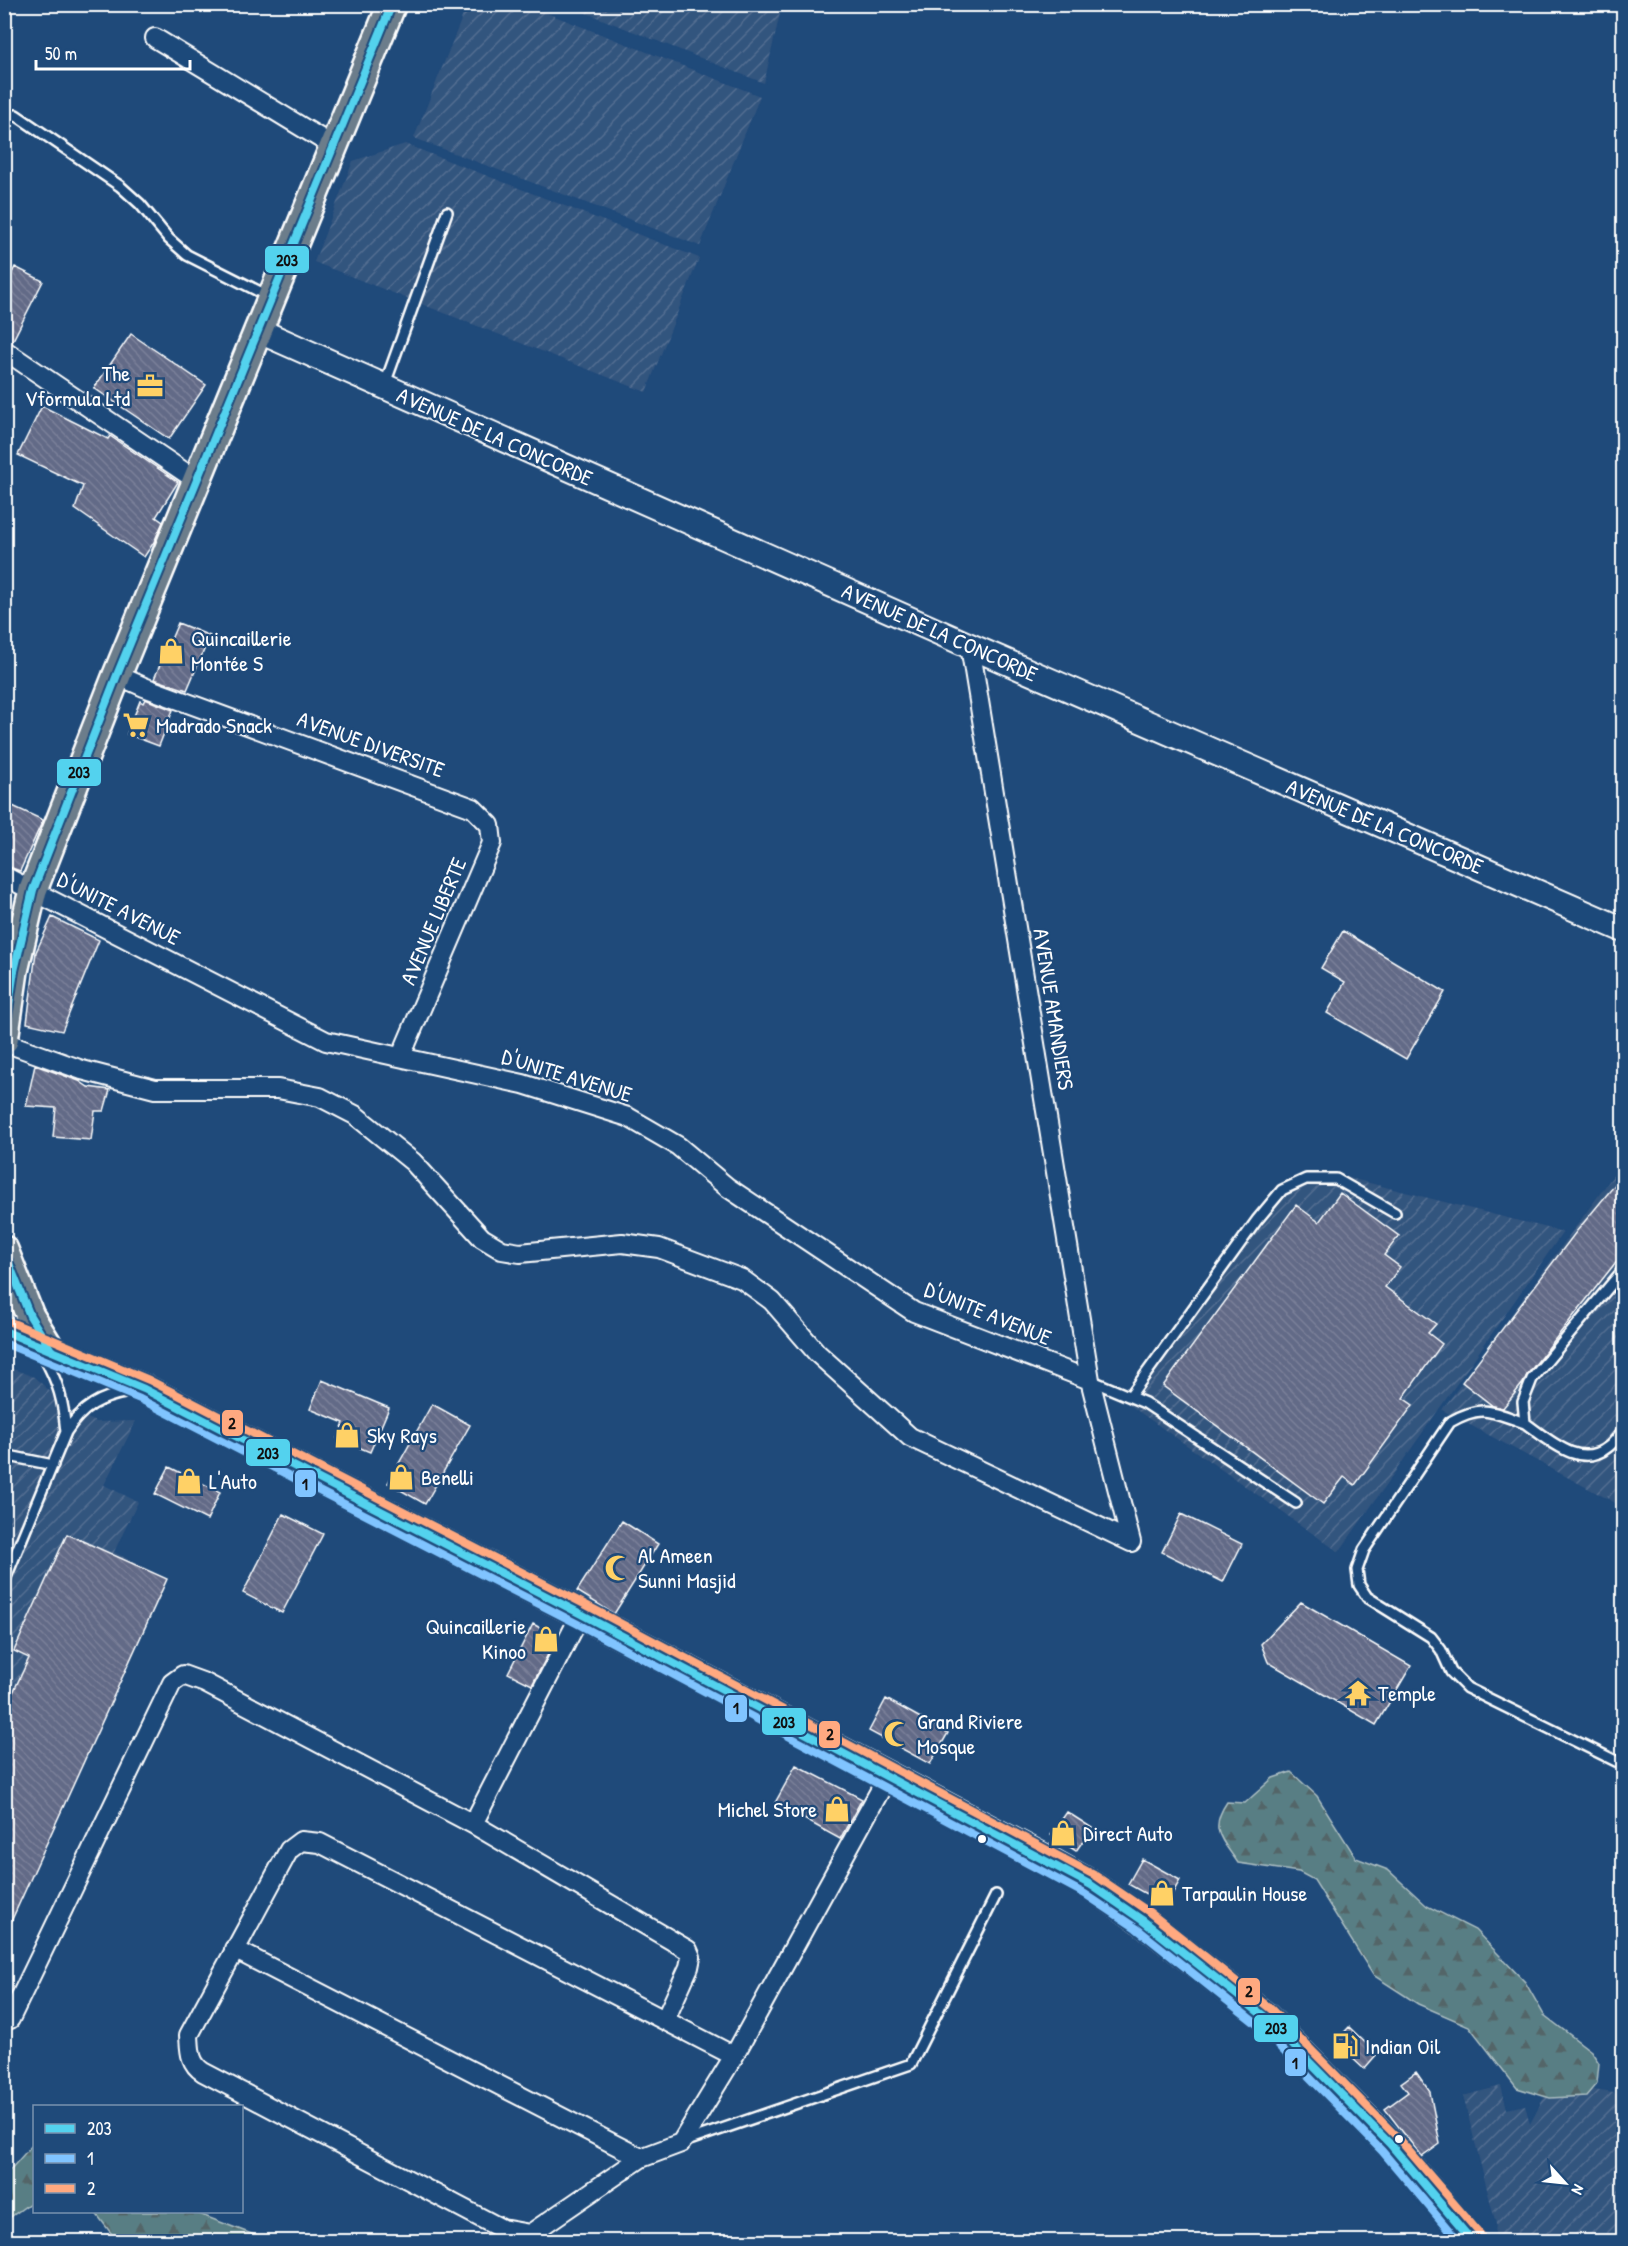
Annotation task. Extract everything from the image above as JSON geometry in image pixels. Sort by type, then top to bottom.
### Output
[{"type":"main road","points":[[4,1041],[14,971],[33,890],[117,675],[333,146],[384,7]]},
{"type":"main road","points":[[4,1295],[6,1290],[5,1254]]},
{"type":"main road","points":[[5,1254],[44,1347]]},
{"type":"main road","points":[[4,1331],[144,1389],[581,1614],[1091,1885],[1168,1939],[1265,2017],[1390,2144],[1473,2241]]},
{"type":"street","points":[[155,38],[333,146]]},
{"type":"street","name":"AVENUE DE LA CONCORDE","points":[[257,330],[970,646],[1623,930]]},
{"type":"street","points":[[4,350],[196,480]]},
{"type":"street","name":"AVENUE AMANDIERS","points":[[4,1041],[81,1070],[155,1089],[278,1089],[320,1097],[355,1115],[413,1162],[482,1238],[502,1250],[520,1253],[622,1243],[659,1248],[742,1279],[772,1301],[817,1353],[910,1437],[1131,1542],[1090,1380],[970,646]]},
{"type":"street","name":"AVENUE DIVERSITE","points":[[117,675],[473,808]]},
{"type":"street","name":"AVENUE LIBERTE","points":[[401,1056],[492,843],[490,825],[473,808]]},
{"type":"street","name":"D'UNITE AVENUE","points":[[4,876],[326,1041],[523,1084],[628,1117],[678,1146],[727,1187],[914,1312],[1090,1380]]},
{"type":"street","points":[[473,1824],[581,1614]]},
{"type":"street","points":[[10,2019],[172,1683],[183,1675],[205,1683],[473,1824],[688,1950],[691,1958],[689,1967],[665,2020]]},
{"type":"street","points":[[734,2056],[320,1843],[301,1841],[288,1850],[189,2035],[191,2061],[196,2068],[502,2229],[530,2234],[641,2158],[681,2143],[734,2056],[888,1776]]},
{"type":"street","points":[[234,1949],[641,2158]]},
{"type":"lane","points":[[16,115],[120,186],[140,204],[164,234],[187,255],[271,297]]},
{"type":"lane","points":[[385,387],[447,212]]},
{"type":"lane","points":[[1130,1396],[1257,1220],[1282,1190],[1306,1179],[1336,1179],[1395,1213]]},
{"type":"lane","points":[[1525,1423],[1523,1402],[1532,1378],[1623,1269]]},
{"type":"lane","points":[[44,1347],[64,1403],[66,1432]]},
{"type":"lane","points":[[1090,1380],[1145,1403],[1296,1503]]},
{"type":"lane","points":[[4,1582],[66,1432],[81,1412],[96,1402],[115,1394],[144,1389]]},
{"type":"lane","points":[[1623,1429],[1608,1448],[1588,1456],[1565,1450],[1525,1423],[1484,1410],[1467,1412],[1450,1422],[1364,1550],[1357,1570],[1359,1586],[1367,1597],[1431,1637],[1441,1650],[1451,1672],[1467,1688],[1623,1764]]},
{"type":"lane","points":[[4,1455],[53,1465]]},
{"type":"lane","points":[[681,2143],[911,2064],[996,1894]]},
{"type":"shaded area","points":[[467,5],[526,5],[760,96],[700,246],[414,138]]},
{"type":"shaded area","points":[[566,5],[782,5],[764,83]]},
{"type":"shaded area","points":[[405,144],[699,258],[646,392],[314,262],[353,161]]},
{"type":"shaded area","points":[[1623,1162],[1623,1507],[1442,1410]]},
{"type":"shaded area","points":[[1322,1171],[1563,1232],[1339,1552],[1128,1404],[1280,1187]]},
{"type":"shaded area","points":[[5,1366],[34,1377],[52,1393],[57,1404],[96,1422],[136,1421],[104,1485],[138,1502],[114,1552],[167,1579],[5,1937]]},
{"type":"shaded area","points":[[1551,2084],[1614,2093],[1623,2098],[1623,2241],[1494,2241],[1496,2224],[1463,2096],[1501,2086],[1507,2109],[1525,2105],[1530,2124]]},
{"type":"green space","points":[[1291,1772],[1317,1796],[1356,1858],[1388,1870],[1427,1906],[1475,1930],[1525,1982],[1544,2015],[1591,2051],[1599,2063],[1597,2083],[1586,2096],[1550,2098],[1517,2088],[1469,2026],[1418,2004],[1373,1975],[1314,1880],[1299,1872],[1238,1863],[1219,1834],[1218,1820],[1221,1812],[1227,1802],[1245,1803],[1273,1778]]},
{"type":"green space","points":[[33,2144],[33,2201],[5,2221],[5,2169],[10,2170]]},
{"type":"green space","points":[[96,2213],[197,2213],[270,2241],[117,2241]]},
{"type":"building","points":[[15,267],[43,281],[12,342],[4,339],[4,289]]},
{"type":"building","name":"The Vformula Ltd","points":[[131,334],[206,385],[169,439],[94,388]]},
{"type":"building","points":[[42,406],[108,439],[110,436],[178,482],[156,517],[163,522],[144,557],[75,509],[83,486],[18,455]]},
{"type":"building","points":[[178,623],[210,636],[187,690],[154,679]]},
{"type":"building","points":[[145,699],[173,710],[159,746],[127,734],[140,701],[143,703]]},
{"type":"building","points":[[4,802],[43,820],[20,871],[4,865]]},
{"type":"building","points":[[52,917],[99,940],[62,1031],[27,1023],[36,952]]},
{"type":"building","points":[[1343,931],[1445,992],[1406,1059],[1327,1013],[1345,982],[1321,968]]},
{"type":"building","points":[[35,1065],[79,1081],[88,1087],[110,1090],[104,1111],[95,1111],[91,1140],[53,1137],[56,1108],[26,1106]]},
{"type":"building","points":[[1623,1175],[1623,1262],[1619,1265],[1616,1262],[1503,1408],[1493,1406],[1462,1382],[1576,1232]]},
{"type":"building","points":[[1340,1193],[1399,1236],[1384,1255],[1400,1267],[1385,1287],[1436,1324],[1428,1333],[1442,1344],[1403,1398],[1413,1405],[1355,1485],[1344,1477],[1323,1504],[1163,1386],[1296,1205],[1319,1222]]},
{"type":"building","points":[[322,1380],[389,1408],[370,1452],[337,1438],[344,1423],[310,1409]]},
{"type":"building","points":[[432,1404],[470,1425],[425,1504],[388,1483]]},
{"type":"building","points":[[169,1467],[220,1492],[207,1520],[155,1494]]},
{"type":"building","points":[[283,1514],[323,1534],[282,1613],[243,1593]]},
{"type":"building","points":[[1181,1514],[1242,1544],[1223,1582],[1162,1552]]},
{"type":"building","name":"Al Ameen Sunni Masjid","points":[[622,1521],[658,1544],[614,1614],[577,1591]]},
{"type":"building","points":[[67,1534],[167,1579],[4,1937],[4,1712],[29,1658],[14,1651]]},
{"type":"building","name":"Temple","points":[[1301,1602],[1411,1666],[1376,1725],[1268,1662],[1261,1644]]},
{"type":"building","points":[[533,1624],[557,1637],[532,1685],[508,1673]]},
{"type":"building","points":[[886,1699],[948,1733],[930,1764],[869,1731]]},
{"type":"building","points":[[796,1765],[862,1799],[840,1839],[775,1803]]},
{"type":"building","points":[[1067,1812],[1092,1828],[1076,1851],[1051,1835]]},
{"type":"building","points":[[1142,1859],[1180,1880],[1166,1905],[1128,1884]]},
{"type":"building","points":[[1349,2027],[1377,2054],[1364,2069],[1335,2042]]},
{"type":"building","points":[[1416,2072],[1430,2092],[1440,2144],[1422,2157],[1385,2109],[1408,2092],[1401,2083]]},
{"type":"transit line","name":"203","points":[[4,1037],[14,971],[33,890],[117,675],[392,4]]},
{"type":"transit line","name":"203","points":[[4,1251],[30,1316],[51,1350]]},
{"type":"transit line","name":"2","points":[[8,1321],[149,1380],[586,1605],[1096,1876],[1149,1912],[1272,2010],[1397,2137],[1481,2235]]},
{"type":"transit line","name":"203","points":[[4,1331],[144,1389],[581,1614],[1091,1885],[1142,1920],[1265,2017],[1390,2144],[1473,2242]]},
{"type":"transit line","name":"1","points":[[4,1343],[140,1399],[576,1623],[1085,1894],[1136,1928],[1258,2025],[1382,2151],[1459,2242]]},
{"type":"place","name":"The Vformula Ltd","points":[[150,386]]},
{"type":"place","name":"Quincaillerie Montée S","points":[[171,651]]},
{"type":"place","name":"Madrado Snack","points":[[136,725]]},
{"type":"place","name":"Sky Rays","points":[[347,1435]]},
{"type":"place","name":"Benelli","points":[[401,1477]]},
{"type":"place","name":"L'Auto","points":[[189,1481]]},
{"type":"place","name":"Al Ameen Sunni Masjid","points":[[618,1568]]},
{"type":"place","name":"Quincaillerie Kinoo","points":[[546,1639]]},
{"type":"place","name":"Temple","points":[[1358,1693]]},
{"type":"place","name":"Grand Riviere Mosque","points":[[897,1734]]},
{"type":"place","name":"Michel Store","points":[[837,1809]]},
{"type":"place","name":"Direct Auto","points":[[1063,1833]]},
{"type":"place","name":"Tarpaulin House","points":[[1162,1893]]},
{"type":"place","name":"Indian Oil","points":[[1345,2046]]}]
